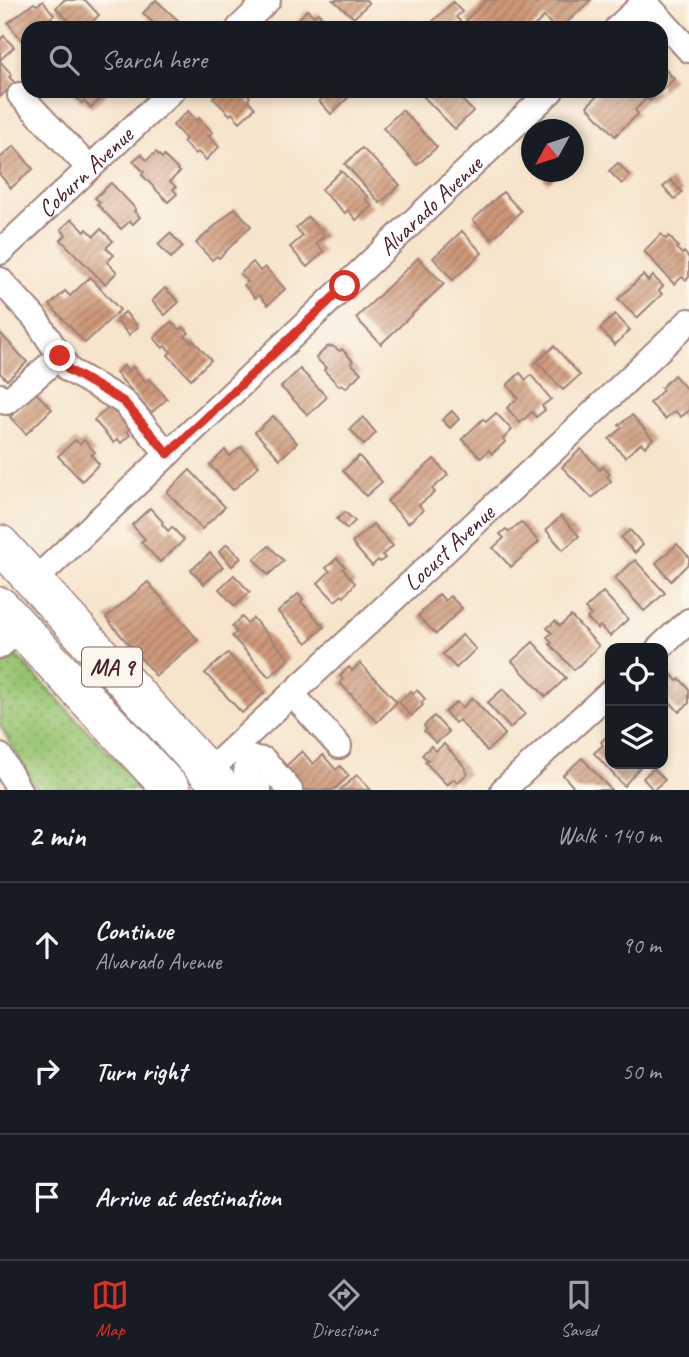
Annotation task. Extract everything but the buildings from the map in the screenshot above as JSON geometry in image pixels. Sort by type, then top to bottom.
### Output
[{"type":"highway","name":"MA 9","points":[[0,544],[34,581],[236,774]]},
{"type":"highway","name":"MA 9","points":[[7,626],[172,790]]},
{"type":"street","points":[[246,21],[268,0]]},
{"type":"street","points":[[624,21],[645,1],[663,21]]},
{"type":"street","points":[[668,27],[689,50]]},
{"type":"street","points":[[24,98],[89,169]]},
{"type":"street","name":"Coburn Avenue","points":[[0,252],[162,98]]},
{"type":"street","name":"Alvarado Avenue","points":[[34,581],[544,98]]},
{"type":"street","points":[[0,279],[35,318],[69,370],[124,402],[168,454]]},
{"type":"street","name":"Locust Avenue","points":[[236,774],[292,694],[689,321]]},
{"type":"street","points":[[0,397],[6,402],[60,356]]},
{"type":"street","points":[[665,643],[689,621]]},
{"type":"street","points":[[292,694],[339,746]]},
{"type":"street","points":[[503,790],[605,697]]},
{"type":"street","points":[[0,756],[19,790]]},
{"type":"street","points":[[236,774],[264,760],[290,790]]},
{"type":"green space","points":[[13,652],[144,790],[37,790],[0,725],[0,667],[14,658]]},
{"type":"route","points":[[60,356],[69,370],[124,402],[168,454],[345,286]]}]
